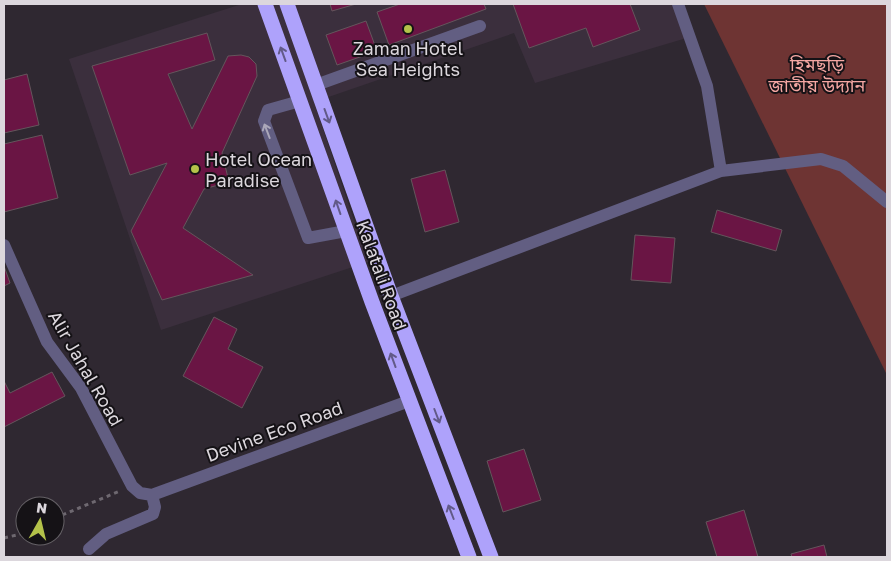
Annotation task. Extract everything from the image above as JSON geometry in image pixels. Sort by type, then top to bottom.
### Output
[{"type":"highway","name":"Kalatali Road","points":[[265,4],[346,231],[469,557]]},
{"type":"highway","name":"Kalatali Road","points":[[287,4],[391,296],[491,557]]},
{"type":"street","points":[[678,4],[707,86],[721,171]]},
{"type":"street","points":[[316,84],[480,26]]},
{"type":"street","points":[[300,101],[268,110],[264,121],[308,238],[346,231]]},
{"type":"street","name":"Kalatali Road","points":[[391,296],[721,171],[822,159],[843,166],[887,202]]},
{"type":"street","name":"Alir Jahal Road","points":[[4,245],[47,342],[81,388],[132,486]]},
{"type":"street","name":"Devine Eco Road","points":[[152,495],[409,401]]},
{"type":"street","points":[[89,549],[106,534],[153,514],[155,507],[152,495],[140,493],[132,486]]},
{"type":"path","points":[[65,514],[132,486]]},
{"type":"shaded area","points":[[242,4],[678,4],[690,37],[535,83],[514,33],[314,102],[368,262],[161,330],[69,59]]},
{"type":"green space","name":"হিমছড়ি জাতীয় উদ্যান","points":[[704,4],[887,4],[887,375]]},
{"type":"building","points":[[330,4],[356,4],[332,11]]},
{"type":"building","name":"Zaman Hotel Sea Heights","points":[[400,4],[484,4],[486,9],[389,45],[377,12]]},
{"type":"building","points":[[513,4],[630,4],[640,30],[593,47],[586,28],[529,48]]},
{"type":"building","points":[[366,21],[377,51],[337,65],[326,35]]},
{"type":"building","name":"Hotel Ocean Paradise","points":[[207,33],[215,60],[168,74],[192,129],[228,56],[241,55],[249,57],[256,64],[257,76],[222,153],[229,182],[204,189],[183,228],[253,275],[162,300],[131,231],[167,163],[130,175],[92,66]]},
{"type":"building","points":[[27,74],[39,125],[4,133],[4,80]]},
{"type":"building","points":[[42,135],[58,198],[4,212],[4,144]]},
{"type":"building","points":[[445,170],[459,222],[425,232],[411,179]]},
{"type":"building","points":[[717,210],[782,230],[776,251],[711,232]]},
{"type":"building","points":[[635,235],[675,238],[671,283],[631,280]]},
{"type":"building","points":[[4,266],[10,283],[4,286]]},
{"type":"building","points":[[214,317],[237,329],[228,349],[263,367],[242,408],[183,376]]},
{"type":"building","points":[[52,372],[65,396],[4,427],[4,381],[10,393]]},
{"type":"building","points":[[524,449],[541,500],[503,512],[487,461]]},
{"type":"building","points":[[744,510],[758,557],[717,557],[706,522]]},
{"type":"building","points":[[824,545],[827,557],[792,557],[791,554]]},
{"type":"place","name":"Zaman Hotel Sea Heights","points":[[408,29]]},
{"type":"place","name":"Hotel Ocean Paradise","points":[[195,169]]}]
